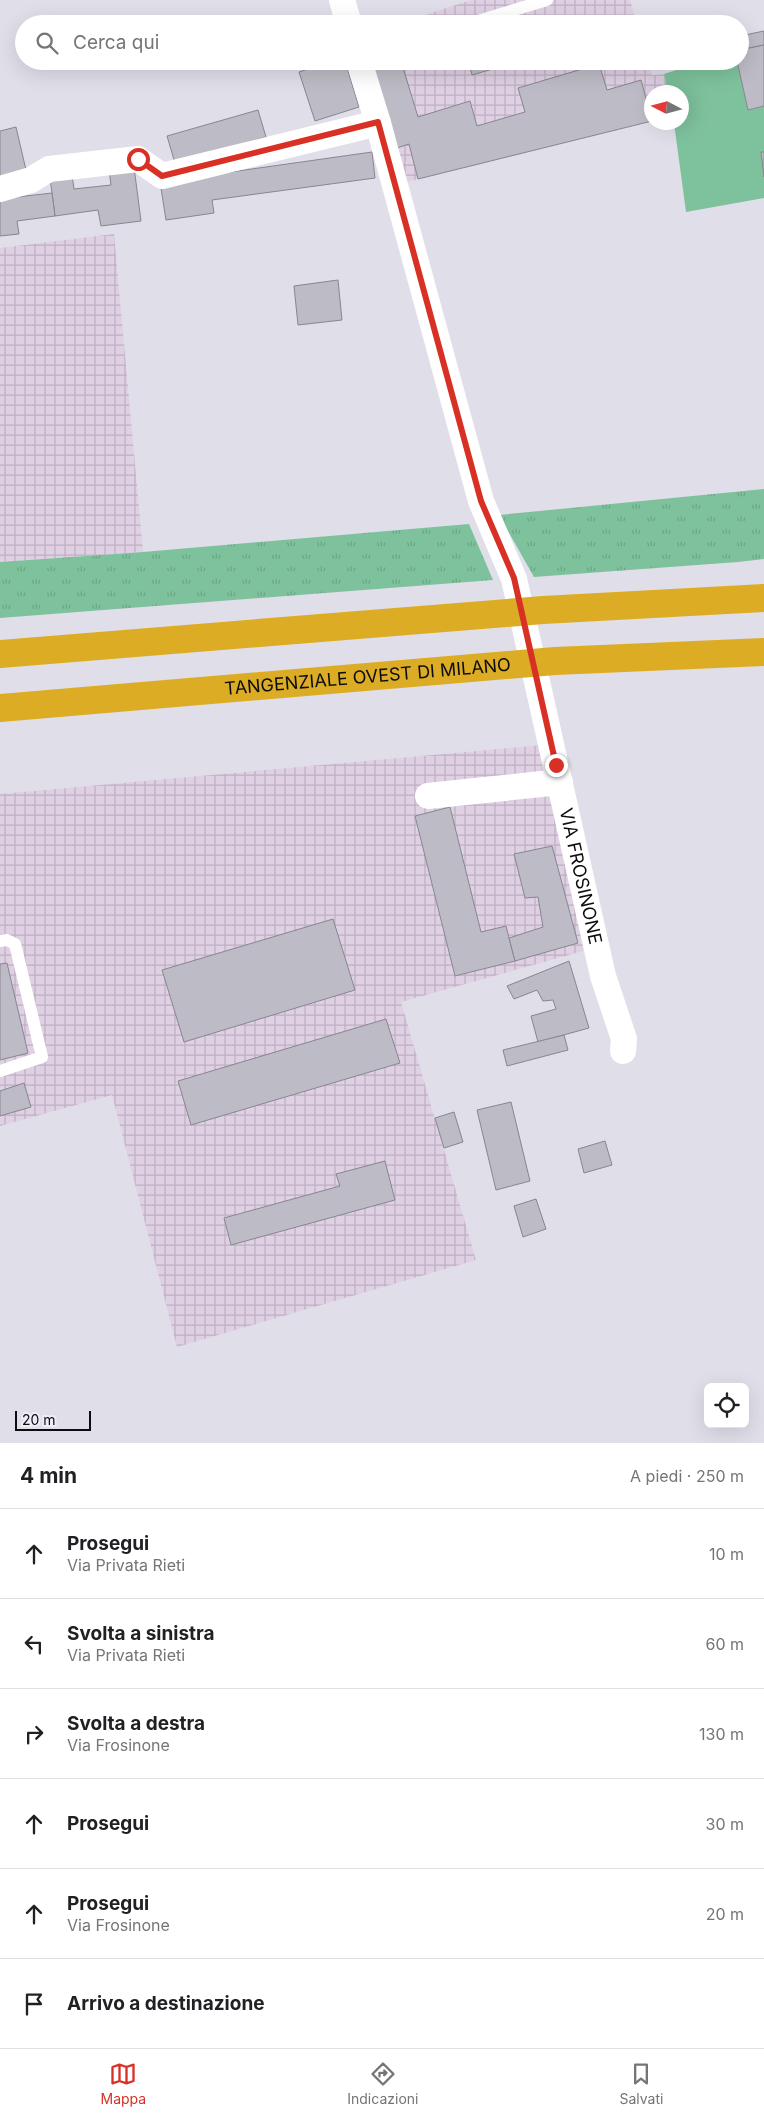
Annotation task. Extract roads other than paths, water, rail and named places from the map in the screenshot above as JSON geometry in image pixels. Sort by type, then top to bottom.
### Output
[{"type":"highway","points":[[718,602],[764,588]]},
{"type":"highway","points":[[0,654],[543,610],[718,602],[764,598]]},
{"type":"highway","name":"TANGENZIALE OVEST DI MILANO","points":[[0,708],[513,664],[764,652]]},
{"type":"highway","points":[[726,655],[764,660]]},
{"type":"street","points":[[342,0],[346,15]]},
{"type":"street","points":[[0,189],[31,180],[49,169],[138,159],[162,176],[378,122],[363,70]]},
{"type":"street","name":"VIA FROSINONE","points":[[378,122],[481,501],[514,578],[602,976],[624,1039],[623,1051]]},
{"type":"street","points":[[428,796],[560,782]]},
{"type":"lane","points":[[498,15],[548,0]]},
{"type":"lane","points":[[0,941],[7,940],[15,944],[42,1057],[0,1071]]}]
